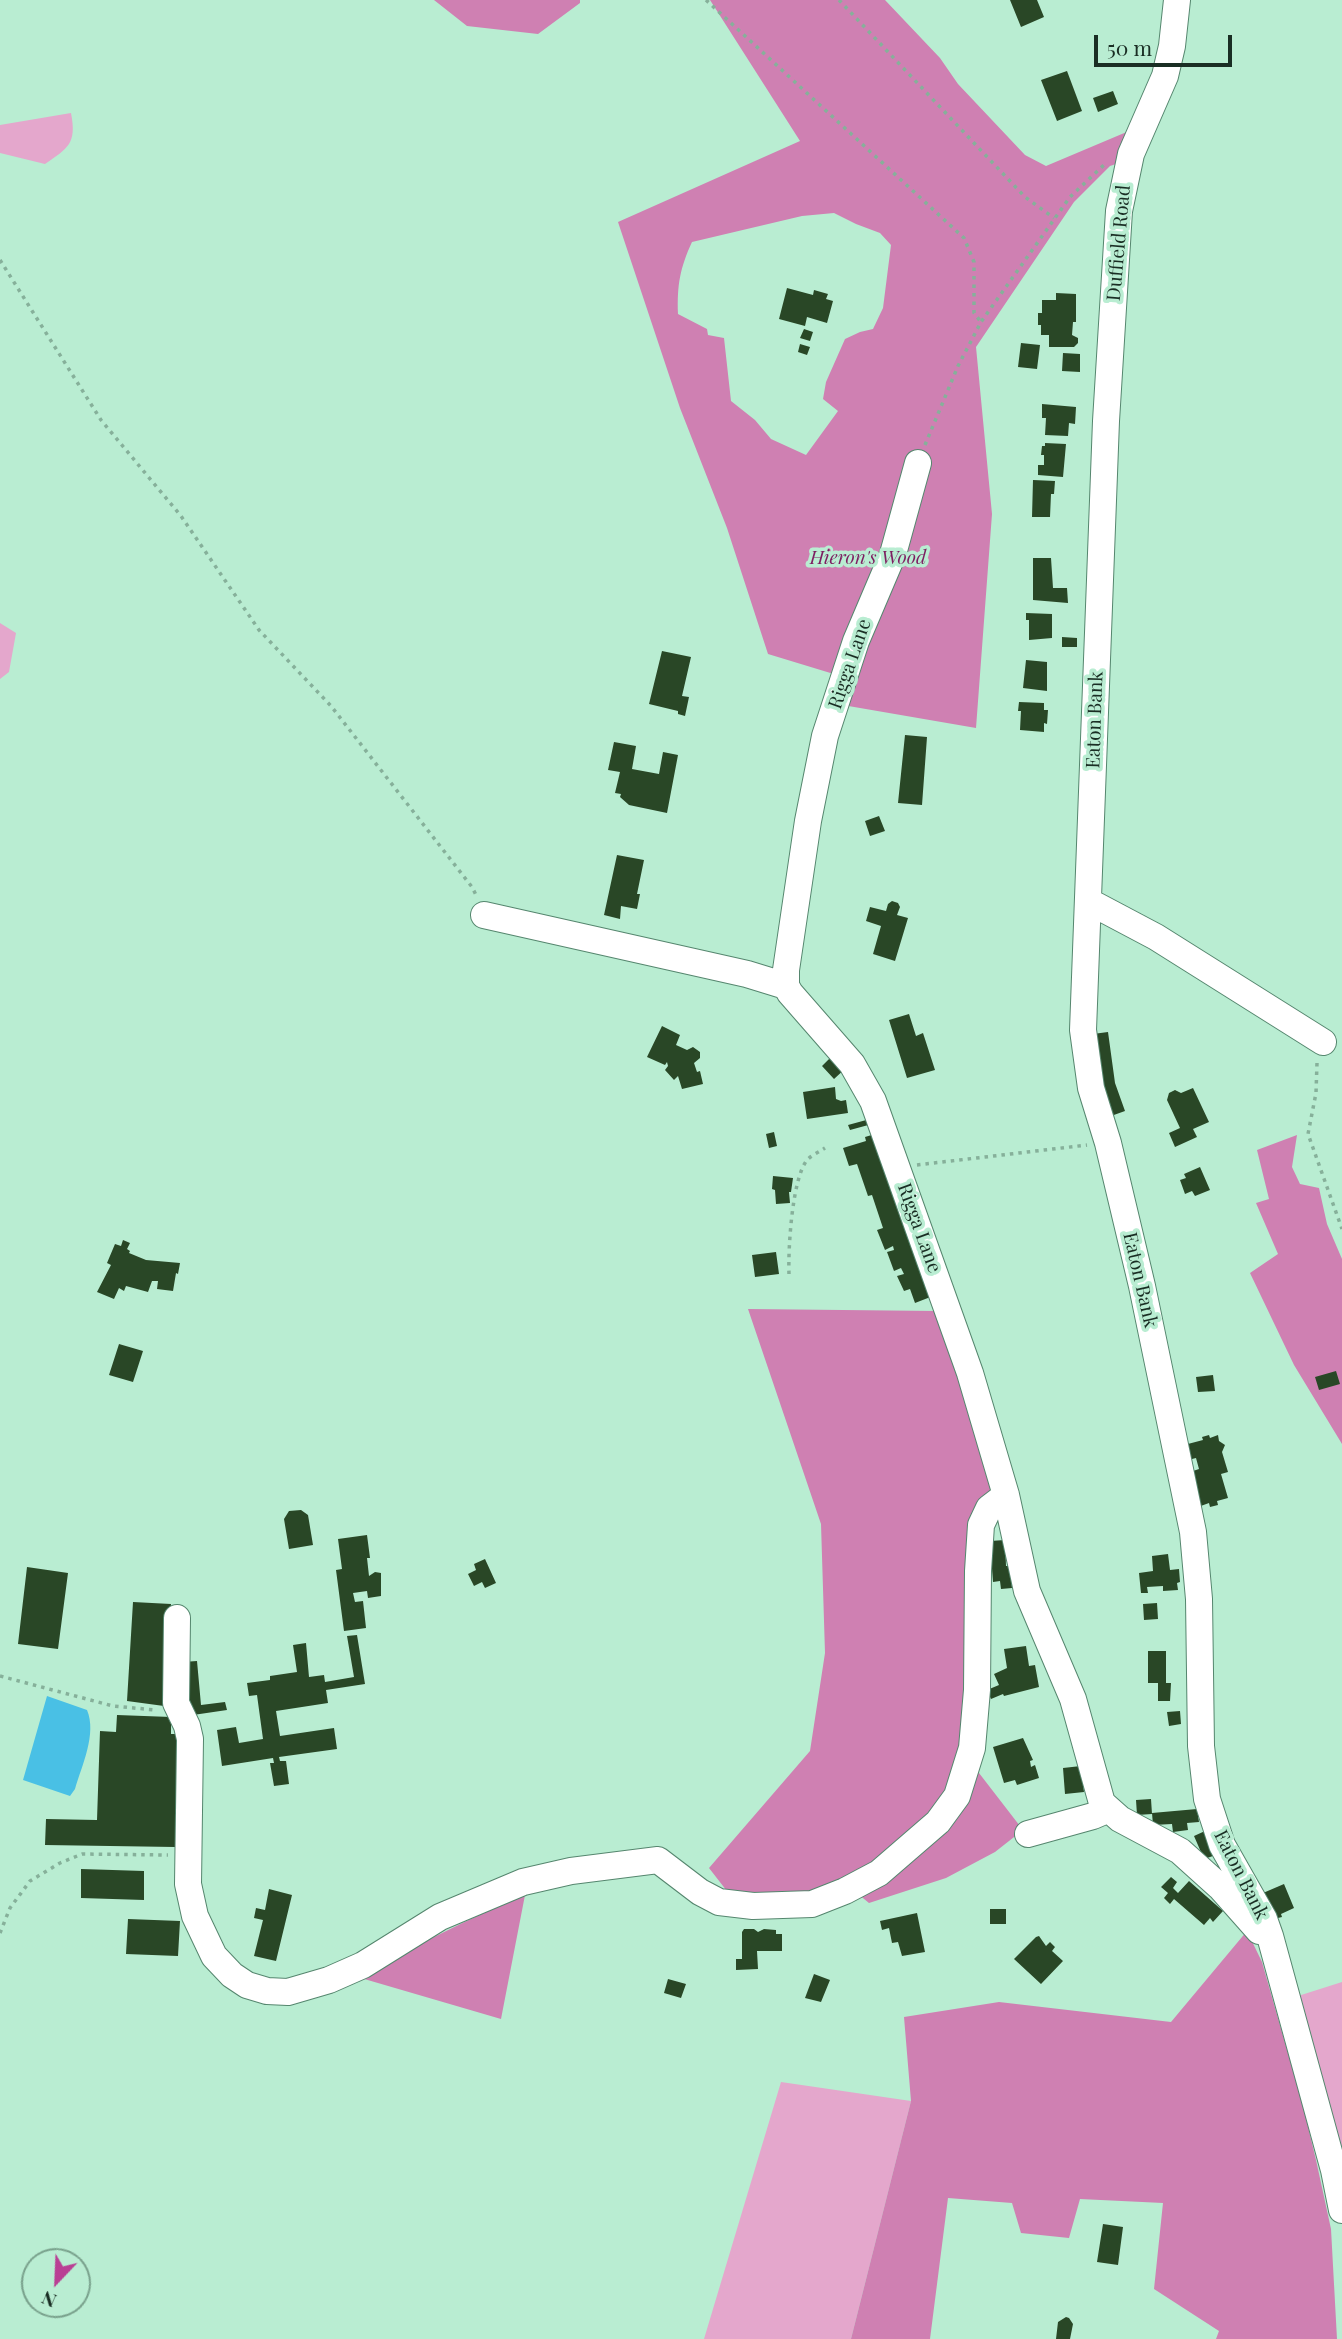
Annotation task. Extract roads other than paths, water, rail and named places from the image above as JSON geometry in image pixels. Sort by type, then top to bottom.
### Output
[{"type":"street","name":"Duffield Road","points":[[1112,327],[1119,211],[1131,154],[1165,76],[1172,46],[1177,0]]},
{"type":"street","name":"Eaton Bank","points":[[1112,327],[1106,421],[1083,1030],[1091,1088],[1108,1143],[1142,1286],[1193,1532],[1199,1599],[1201,1746],[1208,1799],[1222,1845],[1258,1907],[1270,1936],[1334,2170],[1342,2210]]},
{"type":"street","name":"Rigga Lane","points":[[918,463],[893,554],[856,641],[825,736],[808,821],[786,970],[786,986],[805,1013],[852,1064],[873,1101],[966,1361],[1006,1494],[1027,1591],[1073,1699],[1098,1794],[1107,1810]]},
{"type":"street","points":[[1088,901],[1156,937],[1320,1048]]},
{"type":"street","points":[[484,915],[747,974],[786,986]]},
{"type":"street","points":[[177,1618],[176,1703],[190,1739],[188,1855],[190,1899],[195,1916],[214,1956],[232,1975],[247,1985],[267,1991],[288,1992],[329,1980],[363,1965],[440,1917],[523,1882],[571,1871],[658,1860],[710,1898],[728,1904],[753,1906],[811,1904],[845,1891],[889,1866],[938,1822],[957,1796],[972,1748],[977,1690],[981,1525],[989,1508],[1006,1494]]},
{"type":"street","points":[[1028,1834],[1107,1810],[1180,1851],[1220,1887],[1259,1931],[1270,1936]]},
{"type":"water","points":[[47,1696],[87,1710],[90,1719],[87,1750],[75,1789],[70,1796],[23,1780]]},
{"type":"park label","name":"Hieron's Wood","points":[[868,558]]}]
